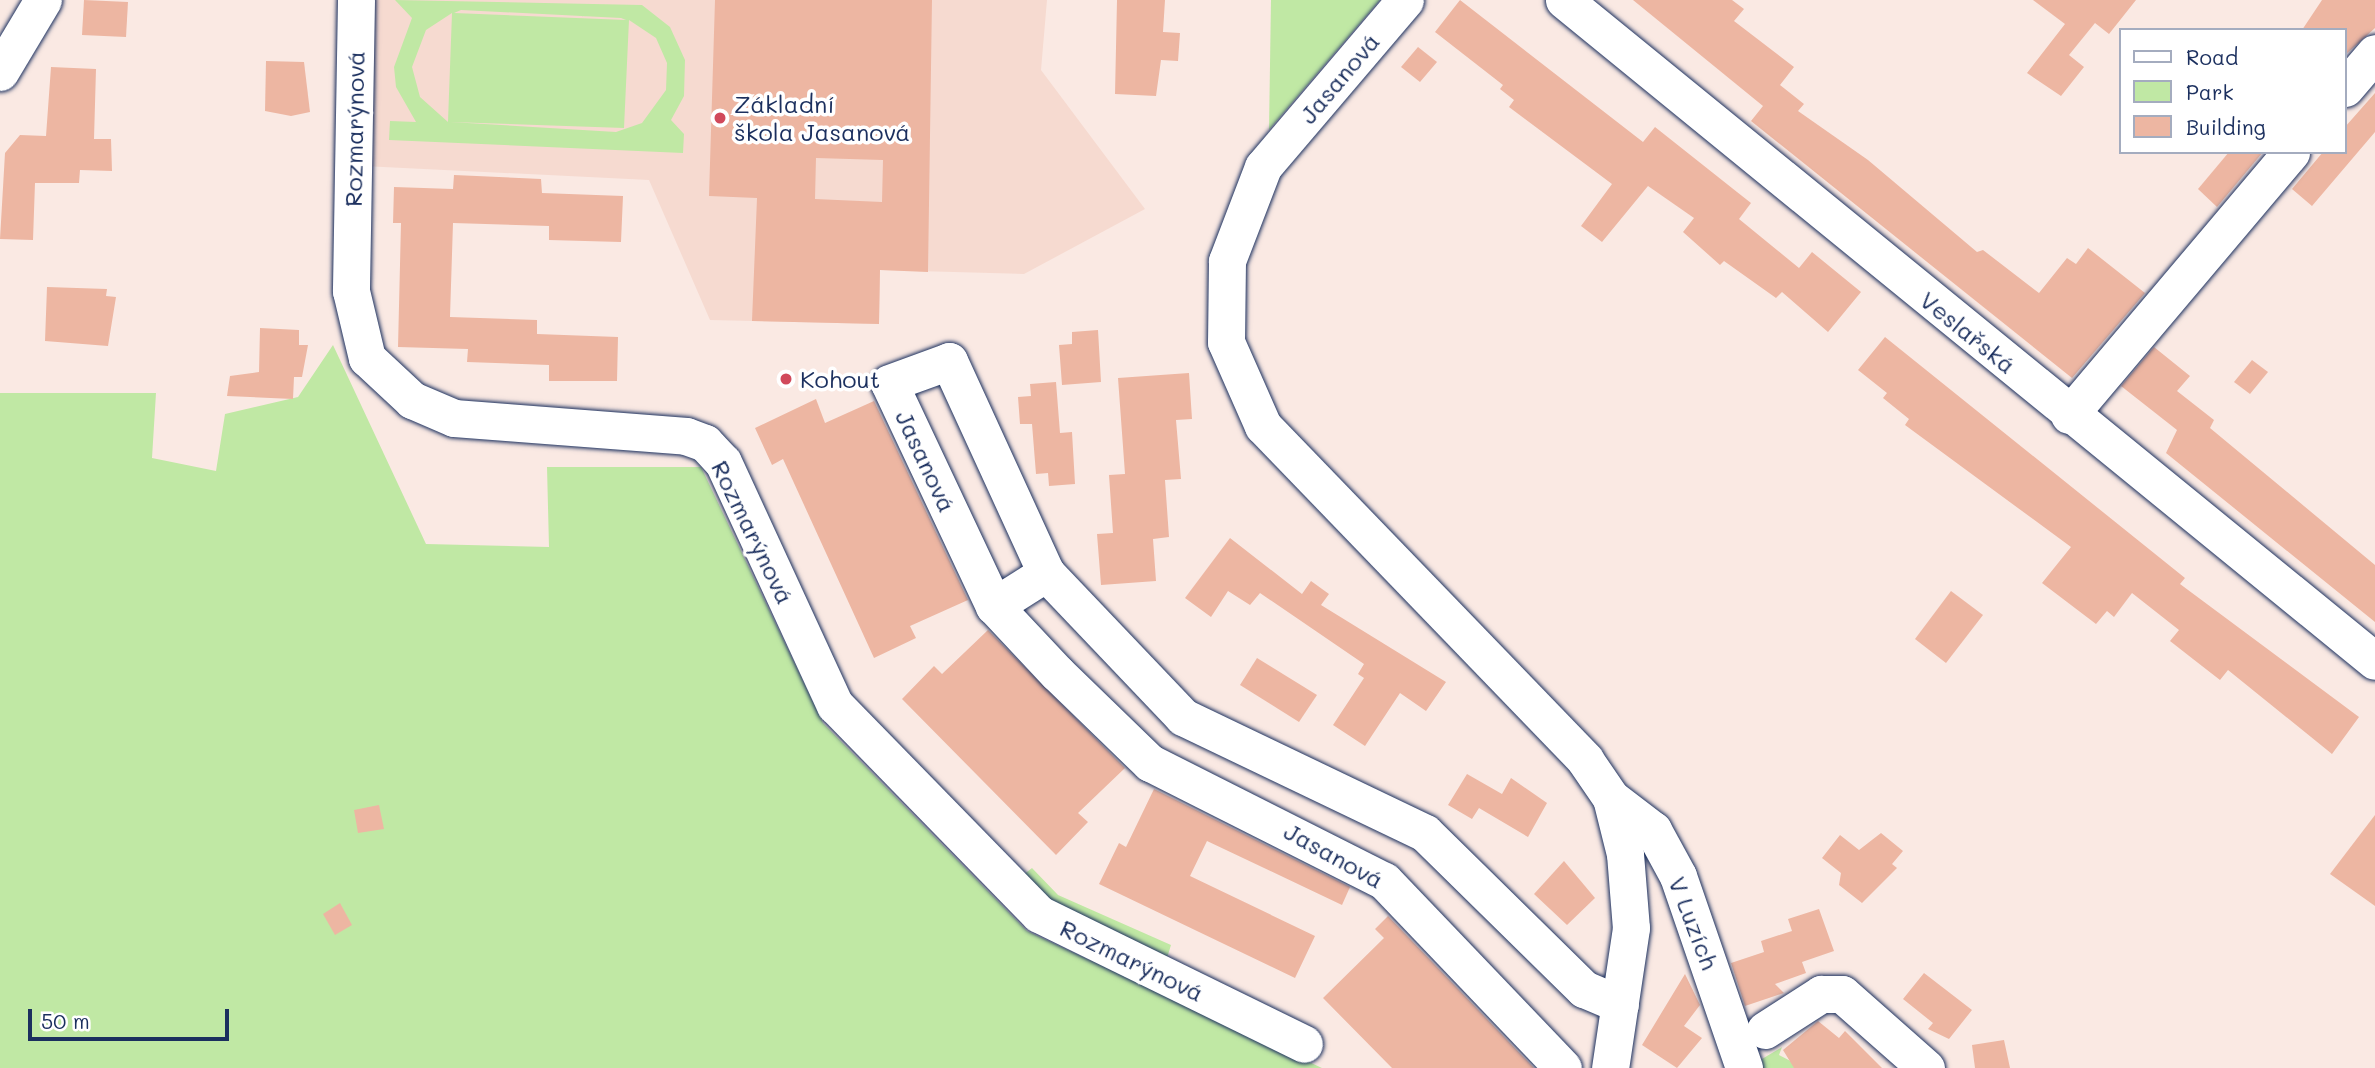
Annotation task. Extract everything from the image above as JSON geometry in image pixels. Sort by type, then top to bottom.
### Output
[{"type":"street","points":[[0,72],[43,0]]},
{"type":"street","name":"Rozmarýnová","points":[[356,0],[351,291],[367,358],[412,400],[454,418],[705,443],[723,462],[835,705],[1039,914],[1304,1044]]},
{"type":"street","name":"Jasanová","points":[[1405,0],[1263,167],[1227,261],[1226,342],[1263,426],[1585,760],[1611,798],[1625,854],[1632,928],[1611,1068]]},
{"type":"street","name":"Veslařská","points":[[1564,0],[2069,415],[2375,661]]},
{"type":"street","points":[[2347,86],[2375,53]]},
{"type":"street","points":[[2069,415],[2289,154]]},
{"type":"street","name":"Jasanová","points":[[1563,1068],[1384,881],[1150,763],[994,606],[889,383],[949,361],[1046,573],[1183,717],[1425,833],[1584,989],[1620,1004]]},
{"type":"street","points":[[994,606],[1046,573]]},
{"type":"street","points":[[1150,763],[1183,717]]},
{"type":"street","name":"V Luzích","points":[[1611,798],[1653,830],[1678,876],[1744,1068]]},
{"type":"street","points":[[1765,1030],[1821,994],[1842,994],[1926,1068]]},
{"type":"shaded area","name":"Základní škola Jasanová","points":[[363,0],[1047,0],[1041,70],[1145,209],[1024,274],[880,270],[879,324],[710,320],[649,180],[363,166]]},
{"type":"green space","points":[[395,0],[642,5],[670,27],[685,60],[684,96],[671,120],[684,134],[683,153],[389,140],[390,121],[416,122],[396,87],[394,67],[412,18]],"holes":[[[461,10],[621,18],[626,20],[454,13]],[[452,13],[448,122],[420,97],[412,67],[426,30]],[[629,20],[656,38],[667,63],[666,90],[642,123],[616,132],[450,122],[624,128]]]},
{"type":"green space","points":[[1271,0],[1380,0],[1269,130]]},
{"type":"green space","points":[[333,345],[426,544],[549,547],[547,467],[701,467],[823,723],[1027,931],[1322,1068],[0,1068],[0,393],[156,393],[152,458],[216,471],[225,414],[298,397]]},
{"type":"green space","points":[[1032,868],[1058,895],[1171,945],[1167,958],[1054,905],[1023,875]]},
{"type":"green space","points":[[1782,1047],[1779,1055],[1804,1068],[1763,1068],[1762,1059]]},
{"type":"building","points":[[84,0],[128,2],[126,37],[82,35]]},
{"type":"building","points":[[715,0],[932,0],[928,272],[880,270],[879,324],[752,321],[757,198],[709,196]],"holes":[[[816,158],[883,160],[882,202],[815,199]]]},
{"type":"building","points":[[1117,0],[1165,0],[1163,32],[1180,33],[1178,61],[1161,60],[1156,96],[1115,94]]},
{"type":"building","points":[[1460,0],[1643,142],[1655,127],[1751,203],[1739,219],[1799,268],[1812,252],[1861,292],[1828,332],[1782,292],[1776,298],[1724,261],[1720,265],[1683,232],[1694,218],[1648,186],[1602,242],[1581,226],[1612,184],[1509,107],[1514,100],[1500,89],[1503,85],[1435,32]]},
{"type":"building","points":[[1633,0],[1732,0],[1744,9],[1734,21],[1794,67],[1780,85],[1804,104],[1798,111],[1868,160],[1977,252],[1983,250],[2039,293],[2067,258],[2076,264],[2088,248],[2145,293],[2072,378],[1751,121],[1763,106]]},
{"type":"building","points":[[2033,0],[2136,0],[2109,34],[2095,23],[2069,55],[2084,67],[2061,96],[2027,73],[2065,24]]},
{"type":"building","points":[[2322,0],[2375,0],[2375,28],[2347,53],[2347,28],[2303,28]]},
{"type":"building","points":[[1418,47],[1437,62],[1420,82],[1401,67]]},
{"type":"building","points":[[266,61],[304,62],[310,112],[291,116],[265,111]]},
{"type":"building","points":[[51,67],[96,69],[94,139],[111,139],[112,171],[80,170],[79,183],[35,183],[33,240],[0,239],[5,153],[20,135],[46,136]]},
{"type":"building","points":[[2375,93],[2375,132],[2312,206],[2292,189],[2321,154],[2347,154],[2347,125]]},
{"type":"building","points":[[2227,154],[2261,154],[2217,207],[2198,189]]},
{"type":"building","points":[[454,175],[541,179],[542,193],[623,196],[621,242],[549,240],[549,226],[453,223],[450,317],[537,320],[537,334],[618,337],[617,381],[549,381],[549,365],[467,362],[468,349],[398,347],[401,223],[393,223],[394,187],[453,189]]},
{"type":"building","points":[[47,287],[107,289],[106,296],[116,297],[108,346],[45,341]]},
{"type":"building","points":[[260,328],[299,330],[299,345],[308,345],[302,377],[294,377],[293,399],[227,396],[230,376],[259,372]]},
{"type":"building","points":[[1098,330],[1101,382],[1062,385],[1059,345],[1072,344],[1072,332]]},
{"type":"building","points":[[1885,337],[2185,578],[2180,584],[2359,717],[2332,754],[2228,670],[2220,680],[2170,641],[2179,630],[2132,593],[2114,617],[2107,611],[2096,624],[2042,583],[2071,547],[1905,425],[1909,419],[1883,398],[1887,393],[1858,370]]},
{"type":"building","points":[[2154,347],[2190,376],[2177,391],[2214,420],[2210,428],[2375,565],[2375,622],[2166,453],[2177,430],[2121,386]]},
{"type":"building","points":[[2252,360],[2268,372],[2250,394],[2234,382]]},
{"type":"building","points":[[1189,373],[1192,419],[1176,420],[1181,479],[1165,480],[1169,537],[1153,539],[1156,581],[1101,585],[1097,534],[1113,533],[1109,475],[1125,474],[1118,378]]},
{"type":"building","points":[[1056,382],[1060,433],[1072,432],[1075,484],[1049,486],[1048,473],[1036,474],[1032,424],[1020,424],[1018,397],[1031,396],[1030,384]]},
{"type":"building","points":[[816,399],[825,423],[874,401],[968,600],[910,626],[916,638],[874,658],[783,459],[772,465],[755,428]]},
{"type":"building","points":[[1230,538],[1302,594],[1311,581],[1329,594],[1321,605],[1446,682],[1426,711],[1400,693],[1365,746],[1333,725],[1364,678],[1358,674],[1364,664],[1260,593],[1250,605],[1228,591],[1211,617],[1185,598]]},
{"type":"building","points":[[1951,591],[1983,615],[1946,663],[1915,639]]},
{"type":"building","points":[[988,630],[1125,768],[1078,813],[1088,822],[1056,855],[902,699],[934,666],[942,674]]},
{"type":"building","points":[[1257,658],[1317,695],[1299,722],[1240,685]]},
{"type":"building","points":[[1467,774],[1502,794],[1511,778],[1547,803],[1528,837],[1479,808],[1472,819],[1448,805]]},
{"type":"building","points":[[1154,789],[1350,887],[1342,905],[1207,841],[1190,876],[1315,936],[1295,978],[1099,884],[1119,843],[1126,847]]},
{"type":"building","points":[[379,805],[384,829],[358,833],[354,810]]},
{"type":"building","points":[[2375,815],[2375,906],[2330,874]]},
{"type":"building","points":[[1881,833],[1903,851],[1892,864],[1897,868],[1862,903],[1839,885],[1841,873],[1822,858],[1840,835],[1859,850]]},
{"type":"building","points":[[1564,861],[1595,898],[1567,925],[1534,894]]},
{"type":"building","points":[[340,903],[352,925],[335,935],[323,914]]},
{"type":"building","points":[[1819,909],[1834,951],[1802,962],[1806,973],[1775,984],[1784,993],[1745,1006],[1731,963],[1764,952],[1761,941],[1792,931],[1788,919]]},
{"type":"building","points":[[1388,916],[1534,1068],[1392,1068],[1323,998],[1384,938],[1375,929]]},
{"type":"building","points":[[1924,973],[1972,1010],[1949,1039],[1928,1029],[1933,1023],[1903,999]]},
{"type":"building","points":[[1685,974],[1700,1005],[1684,1026],[1702,1038],[1677,1068],[1642,1045]]},
{"type":"building","points":[[1818,1021],[1839,1038],[1845,1031],[1882,1068],[1794,1068],[1783,1050]]},
{"type":"building","points":[[2004,1040],[2010,1068],[1975,1068],[1972,1045]]},
{"type":"place","name":"Základní škola Jasanová","points":[[720,118]]},
{"type":"place","name":"Kohout","points":[[786,379]]}]
